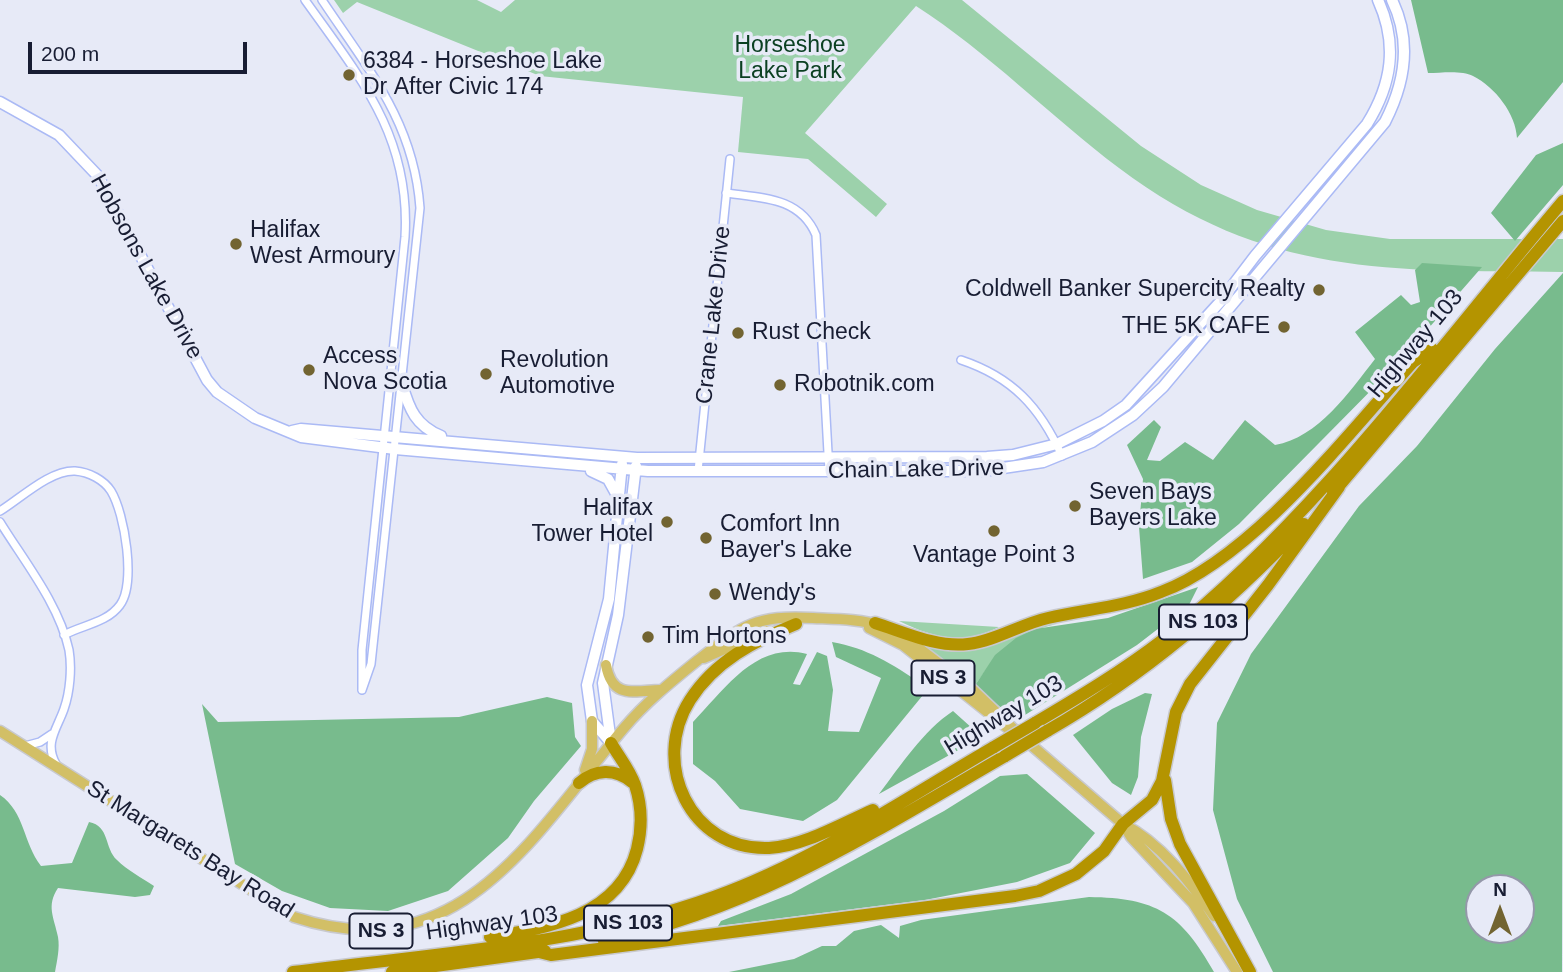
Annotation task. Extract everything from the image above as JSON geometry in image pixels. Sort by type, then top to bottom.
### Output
[{"type":"highway","name":"Highway 103","points":[[291,972],[578,933],[671,911],[780,869],[1035,723],[1145,653],[1221,589],[1329,478],[1563,201]]},
{"type":"highway","name":"Highway 103","points":[[392,972],[539,952],[650,930],[757,894],[836,854],[1005,756],[1132,678],[1187,636],[1262,567],[1339,487],[1560,224]]},
{"type":"highway","points":[[875,623],[934,641],[967,645],[1036,620],[1124,604],[1181,583],[1233,550],[1298,488],[1413,362],[1450,336]]},
{"type":"highway","points":[[539,952],[551,955],[761,929],[1039,891],[1060,883],[1084,868],[1104,850],[1123,824],[1155,796],[1176,712],[1190,684],[1268,585],[1339,487]]},
{"type":"highway","points":[[796,624],[753,643],[728,659],[700,686],[682,714],[673,742],[674,771],[681,794],[697,818],[712,831],[733,842],[757,847],[781,846],[803,840],[934,782]]},
{"type":"highway","points":[[291,972],[525,931],[561,922],[595,907],[619,887],[635,856],[640,820],[635,785],[611,743]]},
{"type":"highway","points":[[1164,766],[1174,832],[1250,972]]},
{"type":"highway","points":[[579,783],[592,775],[607,772],[623,776],[635,785]]},
{"type":"main road","name":"St Margarets Bay Road","points":[[0,731],[272,906],[306,922],[355,931],[393,930],[418,925],[474,898],[537,834],[611,743],[660,690],[721,640],[758,622],[793,615],[875,623],[904,636],[935,658],[1123,824],[1139,832],[1185,878],[1215,916],[1250,972]]},
{"type":"main road","name":"St Margarets Bay Road","points":[[701,659],[765,632],[813,618]]},
{"type":"main road","name":"St Margarets Bay Road","points":[[860,623],[902,645],[1001,726],[1023,738]]},
{"type":"main road","points":[[606,665],[610,681],[623,690],[660,690]]},
{"type":"main road","points":[[579,783],[592,749],[592,721]]},
{"type":"main road","name":"St Margarets Bay Road","points":[[1123,824],[1131,837],[1193,904],[1237,972]]},
{"type":"street","points":[[305,0],[368,90],[398,156],[406,211],[365,622],[362,690],[372,664],[420,208],[412,152],[381,85],[322,0]]},
{"type":"street","name":"Chain Lake Drive","points":[[636,464],[699,459],[1013,455],[1057,444],[1104,421],[1150,382],[1367,124],[1383,95],[1391,59],[1388,27],[1378,0]]},
{"type":"street","name":"Chain Lake Drive","points":[[384,441],[396,436],[520,447],[622,463],[698,471],[983,471],[1027,466],[1062,456],[1111,432],[1163,387],[1377,133],[1392,108],[1403,67],[1404,37],[1392,0]]},
{"type":"street","name":"Hobsons Lake Drive","points":[[0,102],[59,135],[98,176],[207,380],[217,392],[242,411],[301,437],[384,441]]},
{"type":"street","name":"Crane Lake Drive","points":[[698,471],[730,159]]},
{"type":"street","points":[[726,193],[787,203],[805,216],[816,235],[829,471]]},
{"type":"street","points":[[397,313],[410,314]]},
{"type":"street","points":[[961,360],[993,373],[1021,393],[1044,419],[1062,456]]},
{"type":"street","points":[[402,384],[410,410],[417,421],[426,430],[453,441]]},
{"type":"street","name":"Chain Lake Drive","points":[[384,441],[395,449],[573,466],[622,463]]},
{"type":"street","points":[[519,461],[520,447]]},
{"type":"street","points":[[611,743],[592,721],[587,680],[609,599],[622,463]]},
{"type":"street","points":[[611,743],[603,692],[606,665],[618,615],[636,464]]},
{"type":"street","points":[[573,466],[608,479],[619,499]]},
{"type":"street","points":[[0,511],[51,478],[69,472],[93,476],[106,484],[115,498],[130,572],[126,595],[113,613],[64,635]]},
{"type":"street","points":[[0,522],[49,602],[69,651],[70,682],[65,707],[52,734],[50,750],[58,769]]},
{"type":"street","points":[[372,554],[383,555]]},
{"type":"street","points":[[365,622],[376,623]]},
{"type":"street","points":[[22,746],[40,742],[52,734]]},
{"type":"green space","name":"Horseshoe Lake Park","points":[[334,0],[477,0],[501,12],[515,0],[962,0],[1141,146],[1201,185],[1257,210],[1326,230],[1390,239],[1563,239],[1563,272],[1385,267],[1278,249],[1226,230],[1173,204],[1119,168],[969,44],[916,6],[805,133],[887,204],[876,217],[808,159],[738,152],[743,97],[540,76],[357,2],[343,13]]},
{"type":"green space","points":[[1411,0],[1563,0],[1563,82],[1517,138],[1513,120],[1503,102],[1481,81],[1463,73],[1428,73]]},
{"type":"green space","points":[[1563,143],[1563,185],[1515,241],[1491,213],[1536,155]]},
{"type":"green space","points":[[1422,263],[1482,267],[1400,361],[1239,524],[1192,562],[1143,579],[1139,527],[1143,479],[1127,445],[1154,420],[1161,427],[1147,460],[1160,461],[1185,442],[1213,460],[1245,420],[1275,445],[1291,441],[1305,433],[1332,411],[1375,359],[1355,332],[1401,295],[1411,305],[1420,302],[1415,270]]},
{"type":"green space","points":[[1563,273],[1562,972],[1273,972],[1237,899],[1213,810],[1217,723],[1251,654],[1359,506],[1417,446],[1495,349]]},
{"type":"green space","points":[[1198,587],[1189,605],[1137,645],[1017,720],[974,687],[995,655],[1016,638],[1035,629],[1108,618]]},
{"type":"green space","points":[[899,621],[999,627],[973,636],[949,637],[924,632]]},
{"type":"green space","points":[[1057,624],[1030,633],[1009,646],[974,687],[925,645],[956,646]]},
{"type":"green space","points":[[832,642],[857,648],[890,664],[922,684],[923,695],[837,800],[803,821],[740,809],[715,781],[693,764],[693,722],[730,683],[757,661],[772,654],[807,654],[793,684],[800,685],[817,652],[827,656],[833,690],[828,731],[859,732],[881,678],[836,657]]},
{"type":"green space","points":[[1145,693],[1152,694],[1141,737],[1138,777],[1131,795],[1112,783],[1073,735],[1112,709]]},
{"type":"green space","points":[[547,697],[572,703],[575,737],[581,746],[534,801],[508,838],[448,891],[388,911],[330,908],[282,891],[235,864],[202,704],[218,722],[459,717]]},
{"type":"green space","points":[[953,711],[982,737],[879,794],[922,738]]},
{"type":"green space","points":[[1027,774],[1095,833],[1070,863],[1017,882],[925,900],[718,926],[721,921],[791,894],[944,811],[1000,776]]},
{"type":"green space","points":[[0,795],[14,810],[41,866],[72,863],[89,822],[96,824],[104,833],[117,860],[154,886],[150,895],[135,897],[58,888],[52,900],[59,941],[55,972],[0,972]]},
{"type":"green space","points":[[1089,897],[1132,901],[1164,913],[1190,936],[1214,972],[729,972],[794,959],[822,946],[836,946],[854,931],[881,925],[899,938],[900,926],[921,920]]},
{"type":"place","name":"6384 - Horseshoe Lake Dr After Civic 174","points":[[349,75]]},
{"type":"place","name":"Halifax West Armoury","points":[[236,244]]},
{"type":"place","name":"Coldwell Banker Supercity Realty","points":[[1319,290]]},
{"type":"place","name":"THE 5K CAFE","points":[[1284,327]]},
{"type":"place","name":"Rust Check","points":[[738,333]]},
{"type":"place","name":"Access Nova Scotia","points":[[309,370]]},
{"type":"place","name":"Revolution Automotive","points":[[486,374]]},
{"type":"place","name":"Robotnik.com","points":[[780,385]]},
{"type":"place","name":"Seven Bays Bayers Lake","points":[[1075,506]]},
{"type":"place","name":"Halifax Tower Hotel","points":[[667,522]]},
{"type":"place","name":"Vantage Point 3","points":[[994,531]]},
{"type":"place","name":"Comfort Inn Bayer's Lake","points":[[706,538]]},
{"type":"place","name":"Wendy's","points":[[715,594]]},
{"type":"place","name":"Tim Hortons","points":[[648,637]]}]
